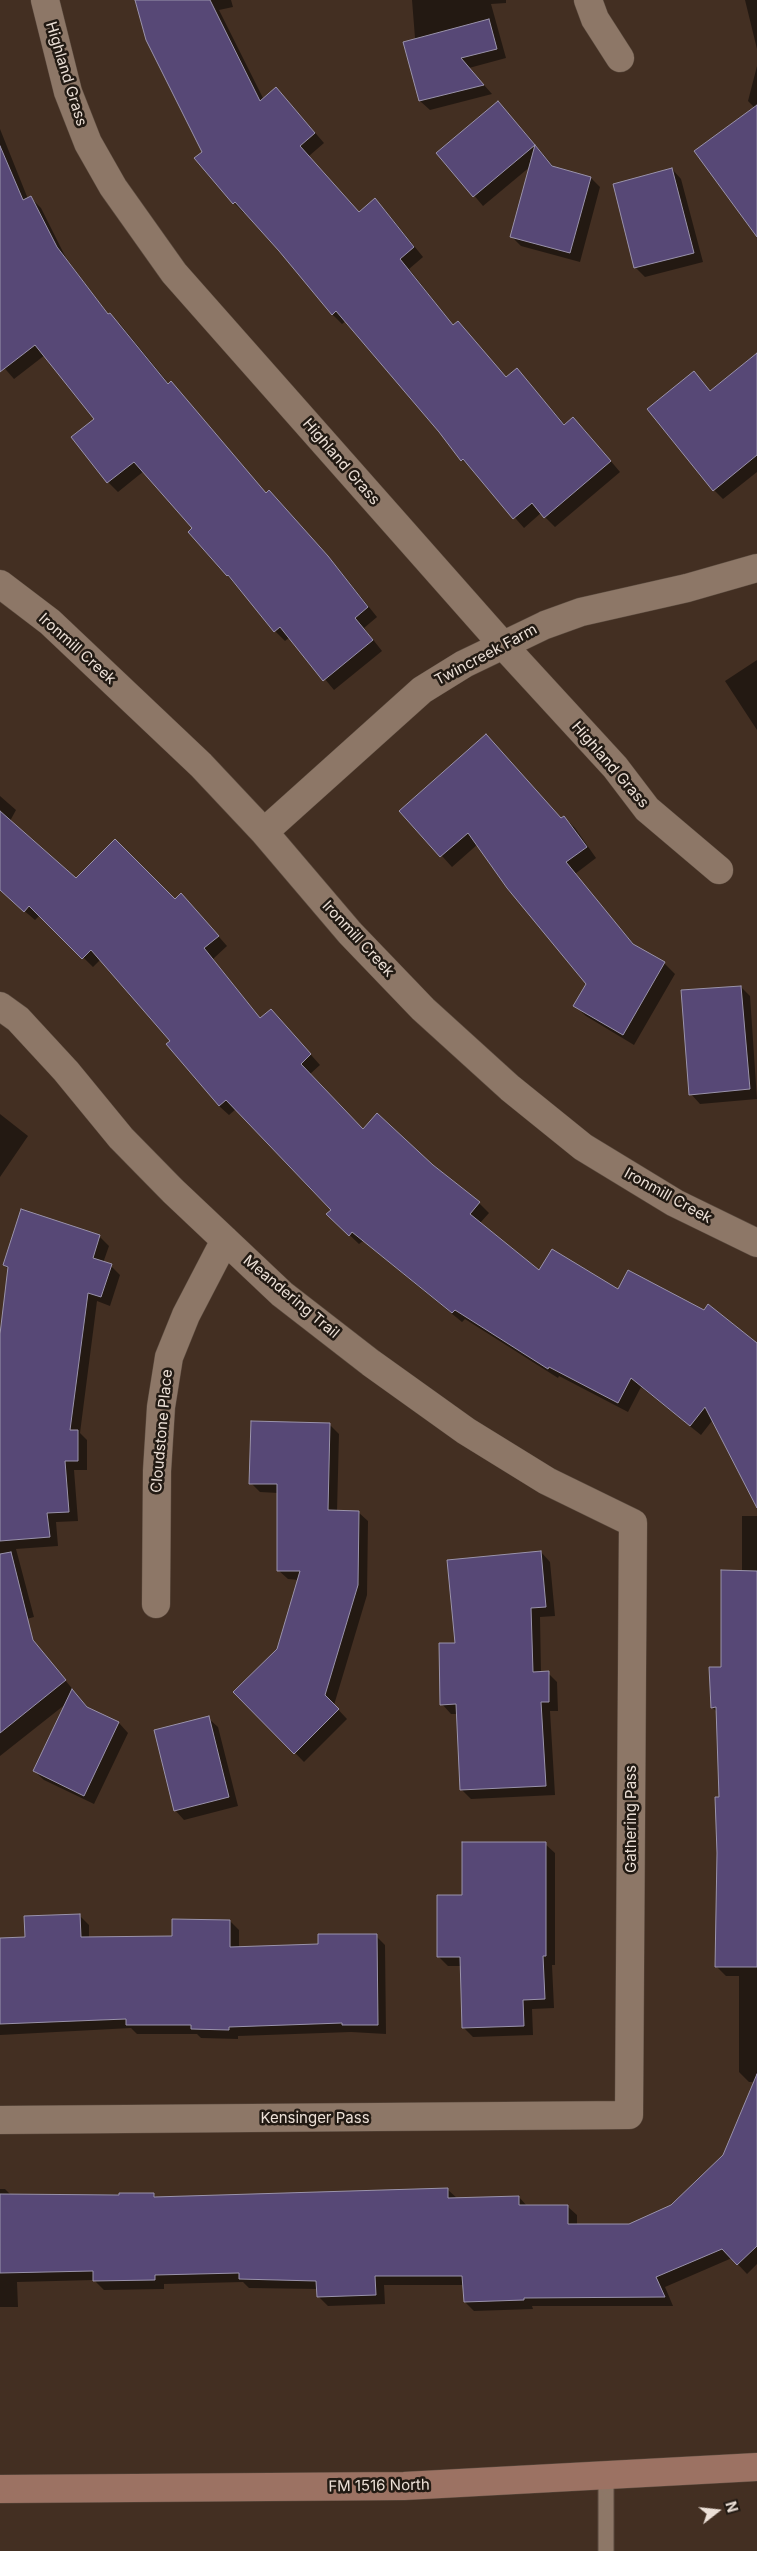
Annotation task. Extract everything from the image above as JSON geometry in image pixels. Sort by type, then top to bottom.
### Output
[{"type":"main road","name":"FM 1516 North","points":[[0,2488],[404,2486],[757,2466]]},
{"type":"street","name":"Highland Grass","points":[[44,0],[68,92],[88,143],[113,187],[174,273],[502,644],[615,767],[647,809],[719,870]]},
{"type":"street","points":[[588,0],[594,19],[620,58]]},
{"type":"street","name":"Twincreek Farm","points":[[264,832],[422,690],[464,664],[502,644],[580,612],[688,588],[757,568]]},
{"type":"street","name":"Ironmill Creek","points":[[0,584],[50,622],[201,765],[264,832],[363,947],[423,1009],[510,1088],[583,1147],[675,1202],[757,1243]]},
{"type":"street","name":"Meandering Trail","points":[[0,1006],[18,1020],[60,1065],[128,1144],[282,1294],[371,1363],[466,1431],[547,1481],[633,1523]]},
{"type":"street","name":"Cloudstone Place","points":[[156,1604],[157,1471],[161,1407],[169,1357],[186,1315],[225,1240]]},
{"type":"street","name":"Gathering Pass","points":[[630,2115],[633,1523]]},
{"type":"street","name":"Kensinger Pass","points":[[0,2120],[630,2115]]},
{"type":"lane","points":[[606,2476],[606,2551]]},
{"type":"building","points":[[135,0],[210,0],[260,101],[276,87],[315,133],[300,146],[359,212],[375,198],[414,247],[400,259],[453,325],[458,321],[506,377],[517,368],[564,425],[573,417],[611,461],[544,518],[532,503],[513,519],[463,459],[461,461],[439,432],[336,311],[332,315],[279,251],[235,202],[233,204],[194,158],[202,152],[146,40]]},
{"type":"building","points":[[489,19],[497,49],[461,58],[484,85],[419,101],[403,42]]},
{"type":"building","points":[[498,101],[535,145],[473,197],[436,153]]},
{"type":"building","points":[[757,105],[757,237],[694,151]]},
{"type":"building","points":[[535,145],[552,166],[591,177],[570,253],[510,237]]},
{"type":"building","points":[[0,146],[23,200],[31,196],[57,247],[108,314],[110,313],[168,384],[171,381],[266,493],[269,490],[328,556],[368,607],[355,618],[373,640],[323,681],[280,627],[274,632],[228,575],[188,532],[192,528],[134,462],[107,483],[71,437],[94,419],[35,345],[0,372]]},
{"type":"building","points":[[672,168],[694,253],[634,268],[613,184]]},
{"type":"building","points":[[757,353],[757,455],[713,491],[647,409],[694,371],[710,391]]},
{"type":"building","points":[[486,734],[561,818],[564,816],[587,847],[566,862],[633,944],[665,962],[623,1035],[573,1006],[586,984],[507,888],[468,833],[440,857],[399,811]]},
{"type":"building","points":[[0,811],[76,878],[115,839],[175,899],[181,893],[219,936],[204,948],[260,1018],[271,1009],[311,1054],[301,1064],[363,1129],[377,1113],[433,1165],[480,1202],[470,1214],[539,1270],[552,1249],[618,1289],[628,1270],[704,1310],[708,1304],[757,1343],[757,1508],[705,1407],[690,1426],[631,1378],[618,1403],[549,1367],[548,1369],[455,1310],[452,1313],[352,1232],[349,1236],[326,1214],[331,1210],[226,1100],[219,1106],[166,1044],[170,1041],[91,950],[82,959],[29,906],[24,912],[0,890]]},
{"type":"building","points":[[741,986],[750,1089],[689,1095],[681,990]]},
{"type":"building","points":[[21,1209],[100,1235],[93,1258],[112,1264],[101,1297],[88,1293],[70,1430],[78,1430],[78,1461],[65,1461],[69,1512],[47,1513],[50,1537],[0,1541],[0,1334],[8,1267],[3,1265]]},
{"type":"building","points":[[251,1421],[330,1423],[328,1510],[359,1511],[358,1585],[325,1695],[339,1709],[294,1754],[233,1692],[277,1649],[300,1571],[277,1571],[277,1484],[249,1484]]},
{"type":"building","points":[[541,1551],[546,1607],[531,1608],[533,1672],[549,1671],[549,1702],[541,1702],[546,1786],[460,1790],[456,1704],[440,1705],[439,1643],[455,1643],[447,1560]]},
{"type":"building","points":[[11,1552],[33,1640],[66,1680],[0,1733],[0,1554]]},
{"type":"building","points":[[721,1570],[757,1571],[757,1967],[715,1967],[717,1853],[715,1797],[719,1797],[716,1707],[711,1708],[709,1667],[721,1667]]},
{"type":"building","points":[[72,1689],[87,1707],[119,1722],[84,1796],[33,1771]]},
{"type":"building","points":[[209,1716],[229,1797],[174,1811],[154,1730]]},
{"type":"building","points":[[462,1842],[546,1842],[546,1956],[543,1956],[545,1999],[523,2000],[524,2026],[462,2028],[460,1957],[437,1957],[437,1895],[462,1895]]},
{"type":"building","points":[[80,1914],[81,1937],[172,1936],[172,1919],[230,1920],[230,1947],[318,1944],[318,1934],[377,1934],[378,2025],[342,2025],[342,2023],[229,2027],[229,2030],[191,2029],[191,2025],[126,2025],[126,2019],[0,2024],[0,1938],[25,1937],[24,1916]]},
{"type":"building","points":[[757,2074],[757,2246],[737,2265],[722,2249],[656,2277],[665,2297],[524,2298],[524,2300],[464,2302],[462,2276],[375,2276],[376,2295],[317,2297],[316,2281],[239,2279],[239,2273],[155,2275],[155,2280],[93,2281],[93,2271],[0,2273],[0,2194],[119,2195],[119,2193],[154,2193],[154,2197],[448,2188],[448,2198],[519,2196],[519,2205],[568,2205],[568,2224],[629,2224],[671,2205],[723,2155]]}]
